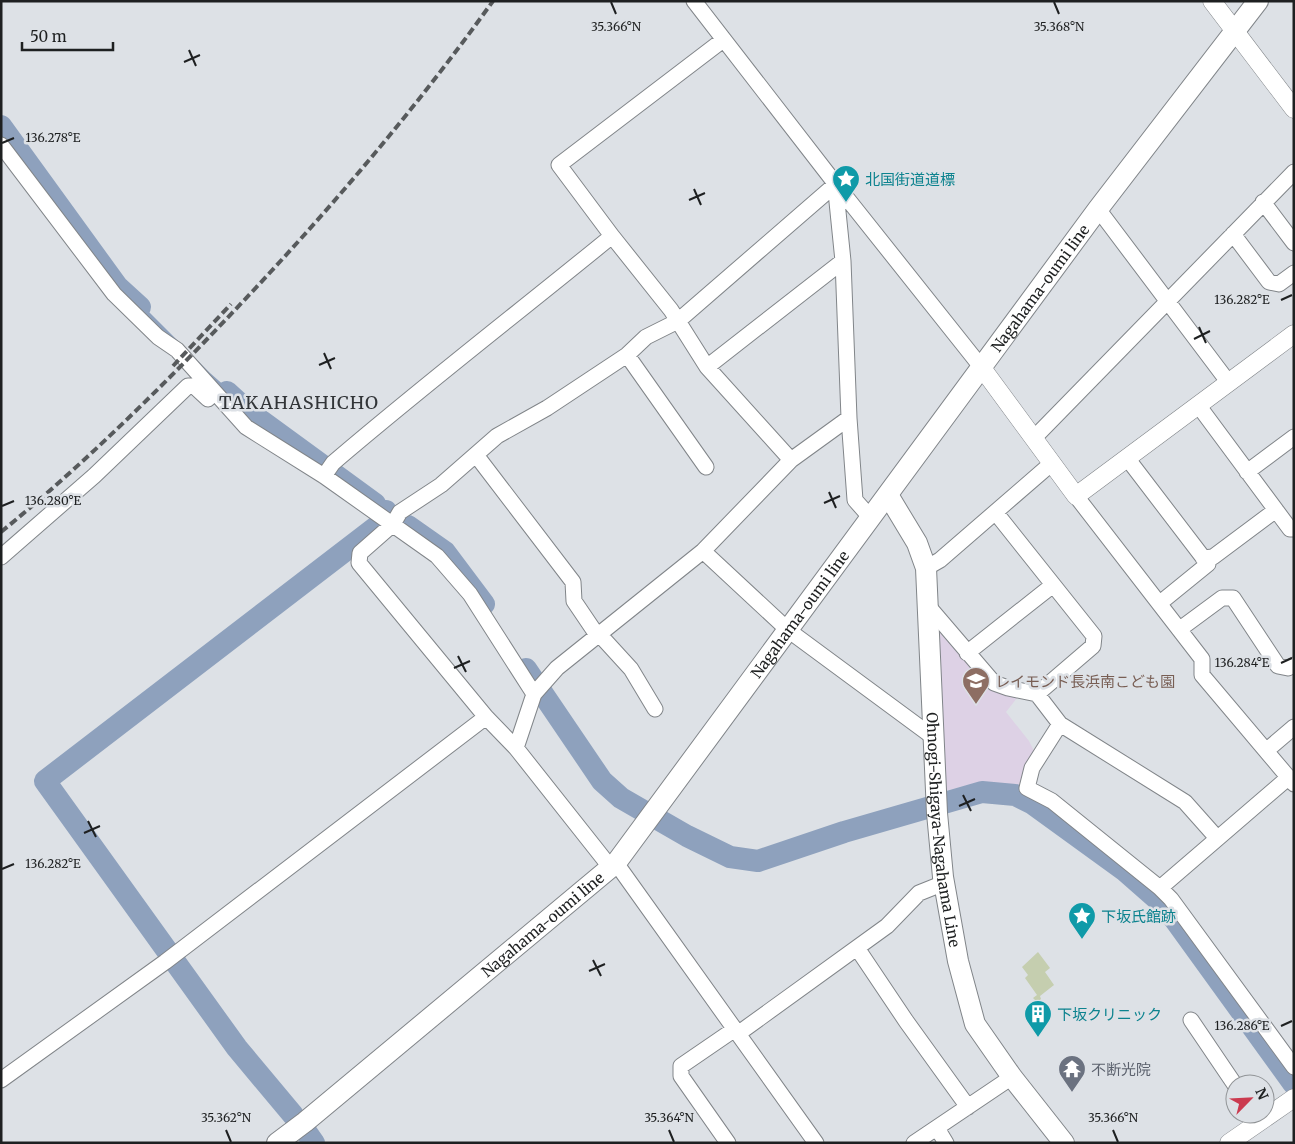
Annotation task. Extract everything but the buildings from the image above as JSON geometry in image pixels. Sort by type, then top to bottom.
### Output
[{"type":"main road","name":"Nagahama-oumi line","points":[[288,1140],[614,865],[1098,209],[1253,8]]},
{"type":"main road","name":"Ohnogi-Shigaya-Nagahama Line","points":[[888,495],[917,543],[926,568],[937,805],[944,883],[958,961],[975,1024],[1012,1077],[1064,1143]]},
{"type":"street","points":[[694,1],[982,368],[1126,564],[1180,629],[1202,659],[1202,675],[1291,780],[1217,838],[1160,888]]},
{"type":"street","points":[[1212,1],[1294,109]]},
{"type":"street","points":[[723,40],[559,165],[678,321],[707,367],[791,460]]},
{"type":"street","points":[[1,144],[114,294],[158,337],[177,350],[246,426]]},
{"type":"street","points":[[1034,438],[1294,172]]},
{"type":"street","points":[[837,185],[836,192],[843,261],[849,418],[855,500],[870,517]]},
{"type":"street","points":[[816,1143],[737,1031],[614,865],[516,748],[486,717],[359,563],[360,552],[391,519],[440,485],[504,431],[547,408],[627,355],[646,337],[678,321],[837,185]]},
{"type":"street","points":[[1264,202],[1294,243]]},
{"type":"street","points":[[1098,209],[1229,383]]},
{"type":"street","points":[[1233,234],[1269,282],[1279,284],[1294,273]]},
{"type":"street","points":[[328,470],[409,398],[485,340],[612,236]]},
{"type":"street","points":[[707,367],[843,261]]},
{"type":"street","points":[[1076,496],[1294,334]]},
{"type":"street","points":[[627,355],[706,467]]},
{"type":"street","points":[[1,557],[94,476],[188,386],[194,386],[226,416],[328,470],[437,556],[470,594],[538,690]]},
{"type":"street","points":[[1198,405],[1276,510],[1290,528],[1294,529]]},
{"type":"street","points":[[516,748],[538,690],[557,668],[703,551],[791,460],[849,418]]},
{"type":"street","points":[[1247,472],[1294,437]]},
{"type":"street","points":[[476,455],[573,582],[574,601],[598,634],[631,669],[655,709]]},
{"type":"street","points":[[1127,458],[1208,564],[1160,603]]},
{"type":"street","points":[[926,568],[940,560],[1052,463]]},
{"type":"street","points":[[1202,558],[1213,556],[1276,510]]},
{"type":"street","points":[[996,513],[1094,636],[1092,646],[1037,694]]},
{"type":"street","points":[[703,551],[788,630],[934,738]]},
{"type":"street","points":[[967,653],[1053,585]]},
{"type":"street","points":[[1180,629],[1222,598],[1232,598],[1278,666],[1288,668],[1294,665]]},
{"type":"street","points":[[929,607],[994,683],[1037,694],[1060,724],[1185,802],[1217,838]]},
{"type":"street","points":[[1,1080],[173,956],[486,717]]},
{"type":"street","points":[[1060,724],[1032,768],[1027,788],[1052,801],[1171,899],[1294,1067]]},
{"type":"street","points":[[1267,750],[1294,726]]},
{"type":"street","points":[[728,1143],[681,1076],[681,1066],[737,1031],[857,948],[887,926],[919,893],[944,883]]},
{"type":"street","points":[[857,948],[906,1021],[968,1107]]},
{"type":"street","points":[[1191,1020],[1228,1074]]},
{"type":"street","points":[[914,1143],[1012,1077]]},
{"type":"street","points":[[1275,1110],[1294,1098]]},
{"type":"street","points":[[1228,1143],[1254,1124]]},
{"type":"street","points":[[936,1128],[946,1143]]},
{"type":"shaded area","name":"レイモンド長浜南こども園","points":[[939,632],[992,691],[1017,698],[1006,712],[1029,741],[1035,753],[1024,771],[1019,785],[980,782],[945,791]]},
{"type":"green space","points":[[1038,952],[1050,968],[1045,972],[1054,985],[1040,996],[1041,999],[1037,1002],[1033,998],[1037,995],[1025,978],[1028,975],[1022,967]]},
{"type":"water","points":[[120,283],[210,373],[252,410],[247,414],[205,378],[114,288]]},
{"type":"waterway","points":[[1,126],[117,286],[140,307]]},
{"type":"waterway","points":[[227,392],[249,412],[375,504]]},
{"type":"waterway","points":[[293,1115],[237,1048],[45,781],[380,524],[386,511]]},
{"type":"waterway","points":[[408,526],[445,552],[484,604]]},
{"type":"waterway","points":[[526,669],[602,781],[621,798],[687,836],[730,857],[758,861],[844,832],[982,792],[1015,795],[1033,804],[1124,870],[1165,906],[1293,1083]]},
{"type":"waterway","points":[[307,1133],[314,1143]]},
{"type":"railway","points":[[1,532],[62,480],[121,425],[178,369],[269,274],[401,122],[493,1]]},
{"type":"railway","points":[[173,366],[231,304]]},
{"type":"place","name":"北国街道道標","points":[[846,203]]},
{"type":"place","name":"レイモンド長浜南こども園","points":[[976,705]]},
{"type":"place","name":"下坂氏館跡","points":[[1082,940]]},
{"type":"place","name":"下坂クリニック","points":[[1038,1038]]},
{"type":"place","name":"不断光院","points":[[1072,1093]]},
{"type":"district","name":"TAKAHASHICHO","points":[[299,402]]}]
